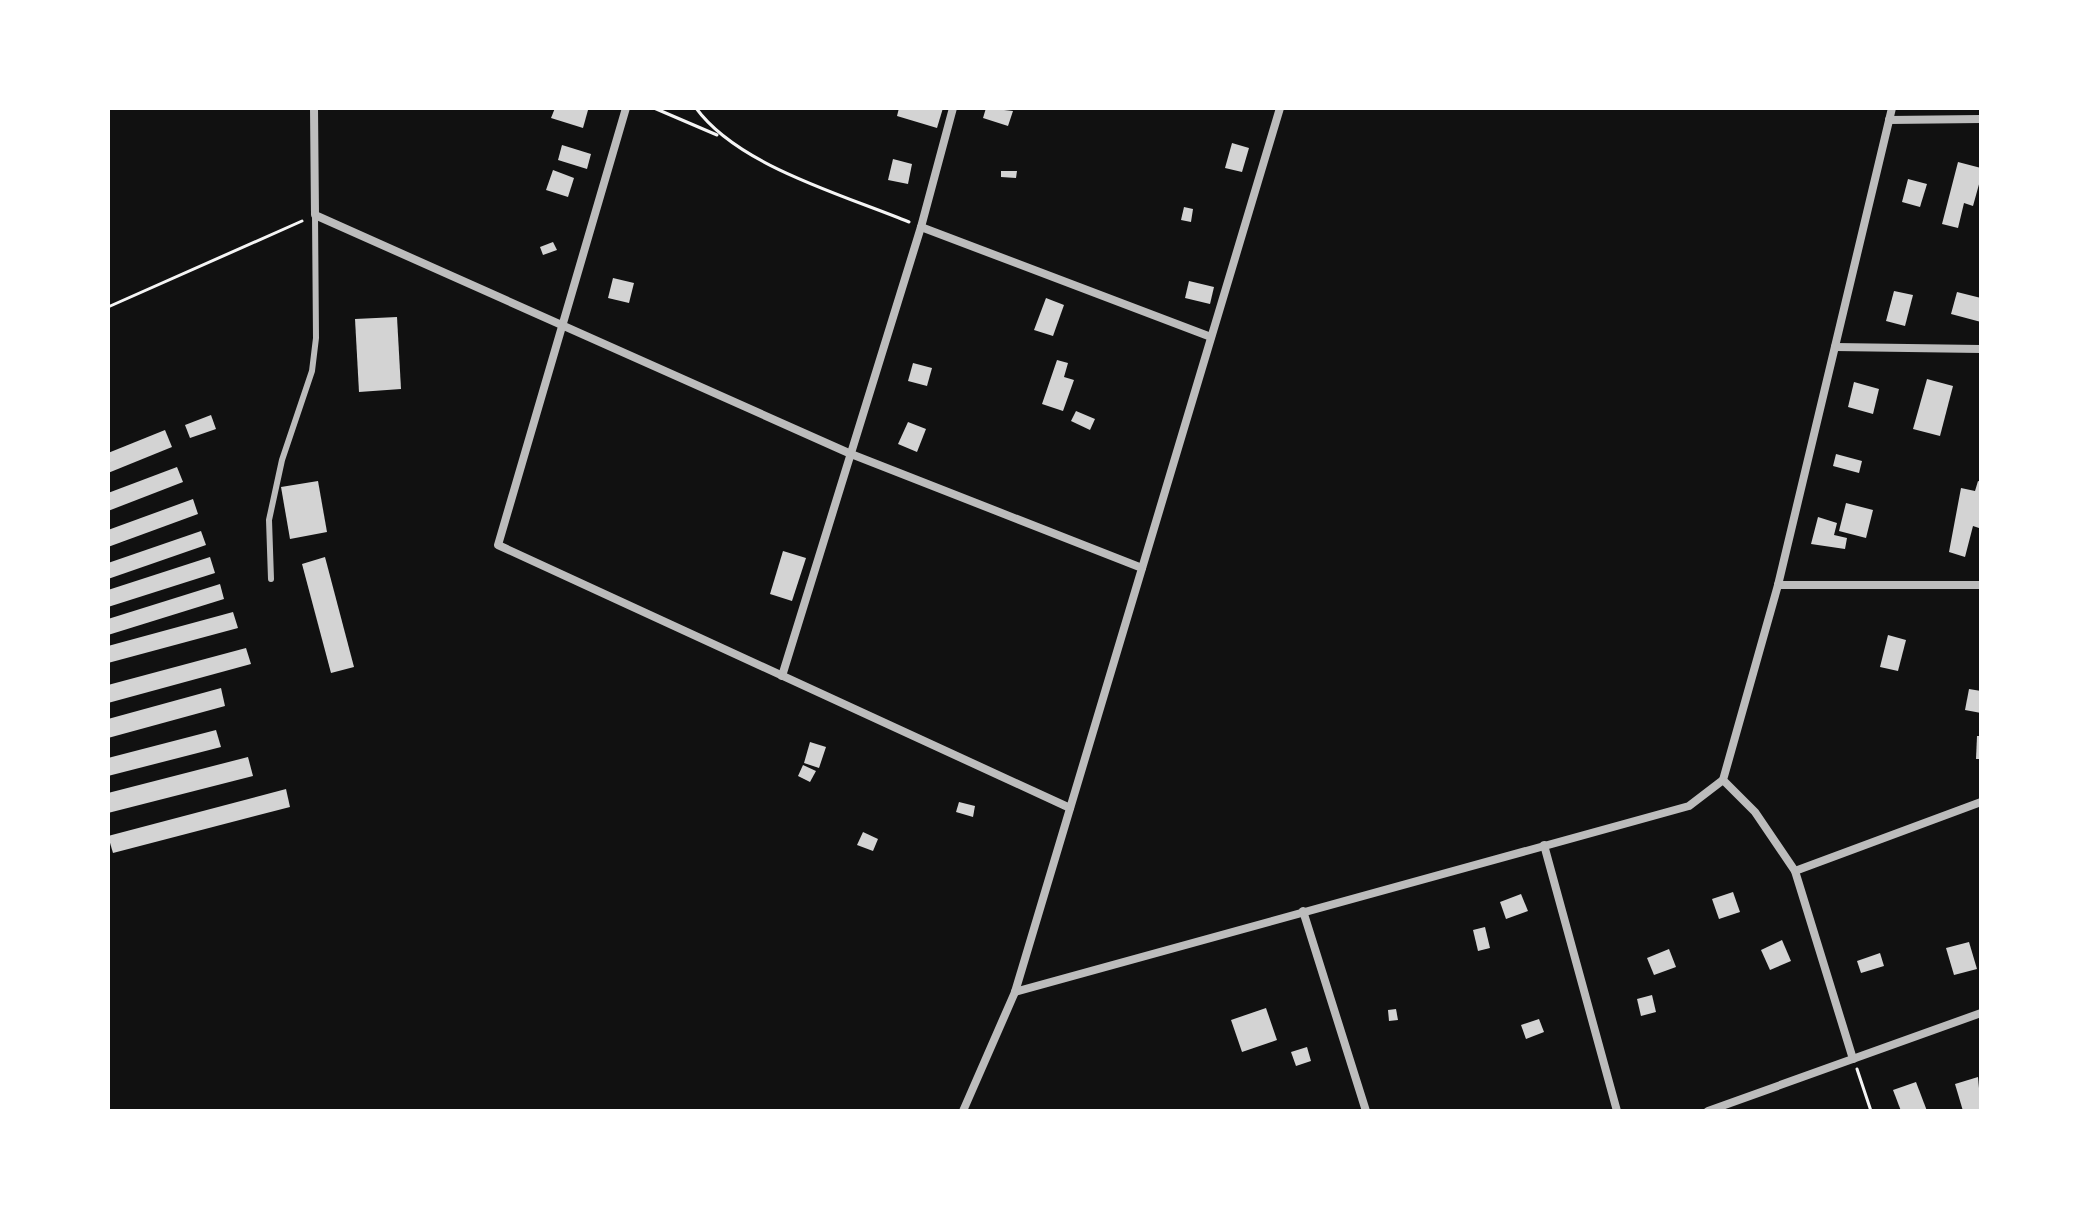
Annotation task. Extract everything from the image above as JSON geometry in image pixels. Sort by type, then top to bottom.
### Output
[{"type":"street","points":[[314,108],[315,215],[851,454],[1142,568]]},
{"type":"street","points":[[626,108],[498,545],[1070,808]]},
{"type":"street","points":[[782,676],[921,227],[953,108]]},
{"type":"street","points":[[963,1111],[1015,992],[1280,108]]},
{"type":"street","points":[[1015,992],[1689,806],[1723,780],[1778,585],[1892,108]]},
{"type":"street","points":[[1889,120],[1981,119]]},
{"type":"street","points":[[921,227],[1211,337]]},
{"type":"street","points":[[1835,347],[1981,349]]},
{"type":"street","points":[[1778,585],[1981,585]]},
{"type":"street","points":[[1723,780],[1755,812],[1795,871],[1853,1059]]},
{"type":"street","points":[[1795,871],[1981,802]]},
{"type":"street","points":[[1544,845],[1617,1111]]},
{"type":"street","points":[[1303,911],[1366,1111]]},
{"type":"street","points":[[1708,1111],[1981,1013]]},
{"type":"lane","points":[[271,579],[269,520],[282,460],[312,371],[316,338],[315,215]]},
{"type":"path","points":[[654,108],[728,139],[809,181],[921,227]]},
{"type":"path","points":[[696,108],[728,139]]},
{"type":"path","points":[[108,307],[315,215]]},
{"type":"path","points":[[1853,1059],[1871,1111]]},
{"type":"building","points":[[555,108],[588,110],[583,128],[551,118]]},
{"type":"building","points":[[899,108],[943,108],[937,128],[897,116]]},
{"type":"building","points":[[986,108],[1013,111],[1008,126],[983,118]]},
{"type":"building","points":[[1232,143],[1249,148],[1242,172],[1225,168]]},
{"type":"building","points":[[562,145],[591,154],[587,169],[558,160]]},
{"type":"building","points":[[893,159],[912,164],[908,184],[888,180]]},
{"type":"building","points":[[1958,162],[1981,168],[1981,177],[1973,206],[1964,203],[1958,228],[1942,224]]},
{"type":"building","points":[[553,170],[574,178],[568,197],[546,190]]},
{"type":"building","points":[[1001,171],[1017,171],[1016,178],[1001,177]]},
{"type":"building","points":[[1908,179],[1927,184],[1920,207],[1902,202]]},
{"type":"building","points":[[1184,207],[1193,209],[1191,222],[1181,220]]},
{"type":"building","points":[[553,242],[557,250],[543,255],[540,247]]},
{"type":"building","points":[[613,278],[634,283],[629,303],[608,298]]},
{"type":"building","points":[[1189,281],[1214,287],[1210,304],[1185,298]]},
{"type":"building","points":[[1894,291],[1913,295],[1905,326],[1886,321]]},
{"type":"building","points":[[1957,292],[1981,298],[1981,322],[1951,314]]},
{"type":"building","points":[[1046,298],[1064,305],[1053,336],[1034,330]]},
{"type":"building","points":[[397,317],[401,389],[359,392],[355,319]]},
{"type":"building","points":[[1057,360],[1068,363],[1064,377],[1074,380],[1063,411],[1042,404]]},
{"type":"building","points":[[913,363],[932,368],[927,386],[908,381]]},
{"type":"building","points":[[1927,379],[1953,386],[1940,436],[1913,429]]},
{"type":"building","points":[[1854,382],[1879,389],[1873,414],[1848,407]]},
{"type":"building","points":[[1076,411],[1095,419],[1090,430],[1071,421]]},
{"type":"building","points":[[211,415],[216,429],[190,438],[185,425]]},
{"type":"building","points":[[908,422],[926,429],[917,452],[898,444]]},
{"type":"building","points":[[165,430],[172,447],[108,473],[108,453]]},
{"type":"building","points":[[1836,454],[1862,461],[1859,473],[1833,466]]},
{"type":"building","points":[[177,467],[183,482],[108,511],[108,493]]},
{"type":"building","points":[[318,481],[327,532],[290,539],[281,487]]},
{"type":"building","points":[[1978,481],[1981,482],[1979,528],[1973,526],[1965,557],[1949,552],[1961,488],[1975,491]]},
{"type":"building","points":[[193,499],[198,514],[108,547],[108,530]]},
{"type":"building","points":[[1846,503],[1873,510],[1866,538],[1839,531]]},
{"type":"building","points":[[1818,517],[1837,523],[1834,535],[1847,538],[1845,549],[1811,544]]},
{"type":"building","points":[[201,531],[206,545],[108,579],[108,563]]},
{"type":"building","points":[[783,551],[806,558],[792,601],[770,594]]},
{"type":"building","points":[[210,557],[215,573],[108,607],[108,590]]},
{"type":"building","points":[[325,557],[354,667],[331,673],[302,564]]},
{"type":"building","points":[[220,584],[224,599],[108,635],[108,619]]},
{"type":"building","points":[[233,612],[238,628],[108,663],[108,646]]},
{"type":"building","points":[[1888,635],[1906,640],[1898,671],[1880,667]]},
{"type":"building","points":[[246,648],[251,664],[108,703],[108,685]]},
{"type":"building","points":[[221,688],[225,706],[108,738],[108,719]]},
{"type":"building","points":[[1969,689],[1981,691],[1981,713],[1965,710]]},
{"type":"building","points":[[216,730],[221,747],[108,776],[108,758]]},
{"type":"building","points":[[1977,736],[1981,736],[1981,759],[1976,759]]},
{"type":"building","points":[[810,742],[826,747],[819,768],[804,763]]},
{"type":"building","points":[[248,757],[253,776],[108,813],[108,793]]},
{"type":"building","points":[[803,765],[816,771],[810,782],[798,776]]},
{"type":"building","points":[[286,789],[290,807],[113,853],[108,836]]},
{"type":"building","points":[[959,802],[975,806],[973,817],[956,812]]},
{"type":"building","points":[[863,832],[878,839],[873,851],[857,845]]},
{"type":"building","points":[[1733,892],[1740,912],[1719,919],[1712,899]]},
{"type":"building","points":[[1521,894],[1528,911],[1506,919],[1500,902]]},
{"type":"building","points":[[1485,927],[1490,948],[1478,951],[1473,930]]},
{"type":"building","points":[[1782,940],[1791,961],[1770,970],[1761,950]]},
{"type":"building","points":[[1969,942],[1977,969],[1954,975],[1946,948]]},
{"type":"building","points":[[1669,949],[1676,967],[1654,975],[1647,958]]},
{"type":"building","points":[[1880,953],[1884,966],[1861,973],[1857,961]]},
{"type":"building","points":[[1652,995],[1656,1012],[1641,1016],[1637,999]]},
{"type":"building","points":[[1266,1008],[1277,1040],[1242,1052],[1231,1020]]},
{"type":"building","points":[[1396,1009],[1398,1020],[1389,1021],[1388,1010]]},
{"type":"building","points":[[1539,1019],[1544,1032],[1526,1039],[1521,1025]]},
{"type":"building","points":[[1307,1047],[1311,1061],[1296,1066],[1291,1052]]},
{"type":"building","points":[[1978,1077],[1981,1111],[1963,1111],[1955,1084]]},
{"type":"building","points":[[1916,1082],[1927,1111],[1901,1111],[1893,1090]]}]
